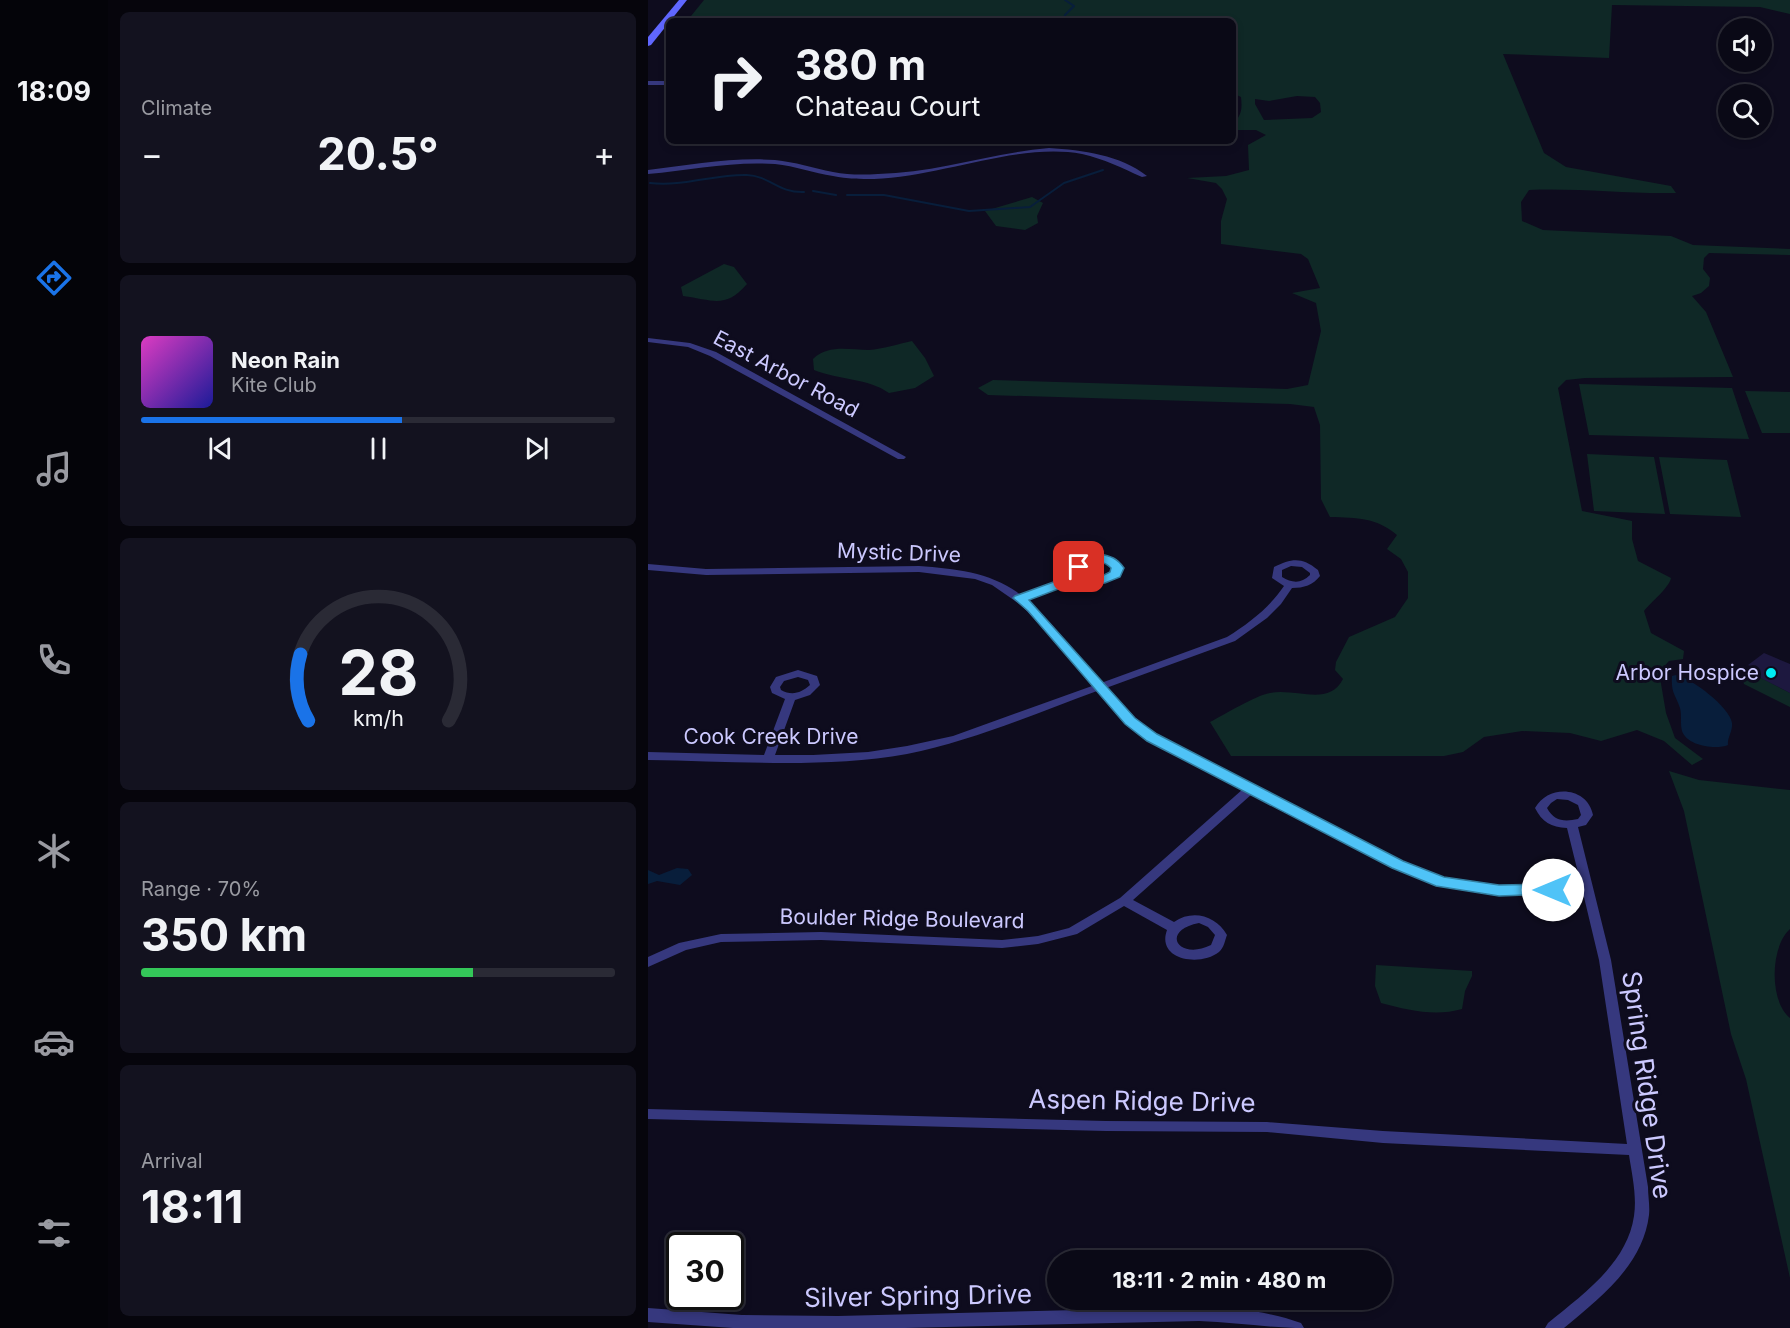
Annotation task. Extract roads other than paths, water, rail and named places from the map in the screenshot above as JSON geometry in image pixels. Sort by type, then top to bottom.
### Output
[{"type":"street","points":[[668,18],[683,0]]},
{"type":"street","points":[[648,43],[666,21]]},
{"type":"street","points":[[648,83],[666,83]]},
{"type":"street","points":[[648,172],[749,162],[774,162],[845,175],[888,176],[1029,150],[1061,150],[1089,153],[1112,159],[1144,176]]},
{"type":"street","name":"East Arbor Road","points":[[648,340],[690,345],[713,354],[901,457]]},
{"type":"street","name":"Mystic Drive","points":[[648,567],[706,572],[919,569],[953,571],[977,576],[995,583],[1032,608],[1130,721],[1152,737],[1397,865],[1442,882],[1499,890],[1587,889]]},
{"type":"street","points":[[1020,598],[1082,576]]},
{"type":"street","name":"Cook Creek Drive","points":[[648,756],[842,758],[907,750],[956,739],[1231,639],[1259,621],[1280,600],[1289,585]]},
{"type":"street","points":[[768,758],[790,697]]},
{"type":"street","name":"Boulder Ridge Boulevard","points":[[648,962],[683,946],[721,938],[821,936],[1002,944],[1038,940],[1073,931],[1124,901],[1251,789]]},
{"type":"street","name":"Spring Ridge Drive","points":[[1553,1328],[1602,1287],[1623,1265],[1641,1218],[1641,1187],[1605,960],[1572,825]]},
{"type":"street","points":[[1124,901],[1174,928]]},
{"type":"street","name":"Aspen Ridge Drive","points":[[648,1114],[1106,1126],[1268,1127],[1383,1137],[1634,1150]]},
{"type":"street","name":"Silver Spring Drive","points":[[648,1315],[742,1322],[838,1323],[1114,1322],[1199,1314],[1275,1320],[1296,1328]]},
{"type":"water","points":[[1676,675],[1700,687],[1725,709],[1732,723],[1728,745],[1702,746],[1685,736],[1681,728],[1680,708],[1672,686],[1672,676]]},
{"type":"water","points":[[677,868],[688,869],[692,875],[680,885],[657,881],[648,884],[648,870],[659,875]]},
{"type":"waterway","points":[[1064,18],[1074,6],[1065,0]]},
{"type":"waterway","points":[[847,195],[884,195],[969,211],[1030,207],[1064,183],[1103,170]]},
{"type":"waterway","points":[[650,183],[675,183],[747,175],[762,178],[787,190],[804,192]]},
{"type":"waterway","points":[[813,191],[836,195]]},
{"type":"place","name":"Arbor Hospice","points":[[1771,673]]}]
